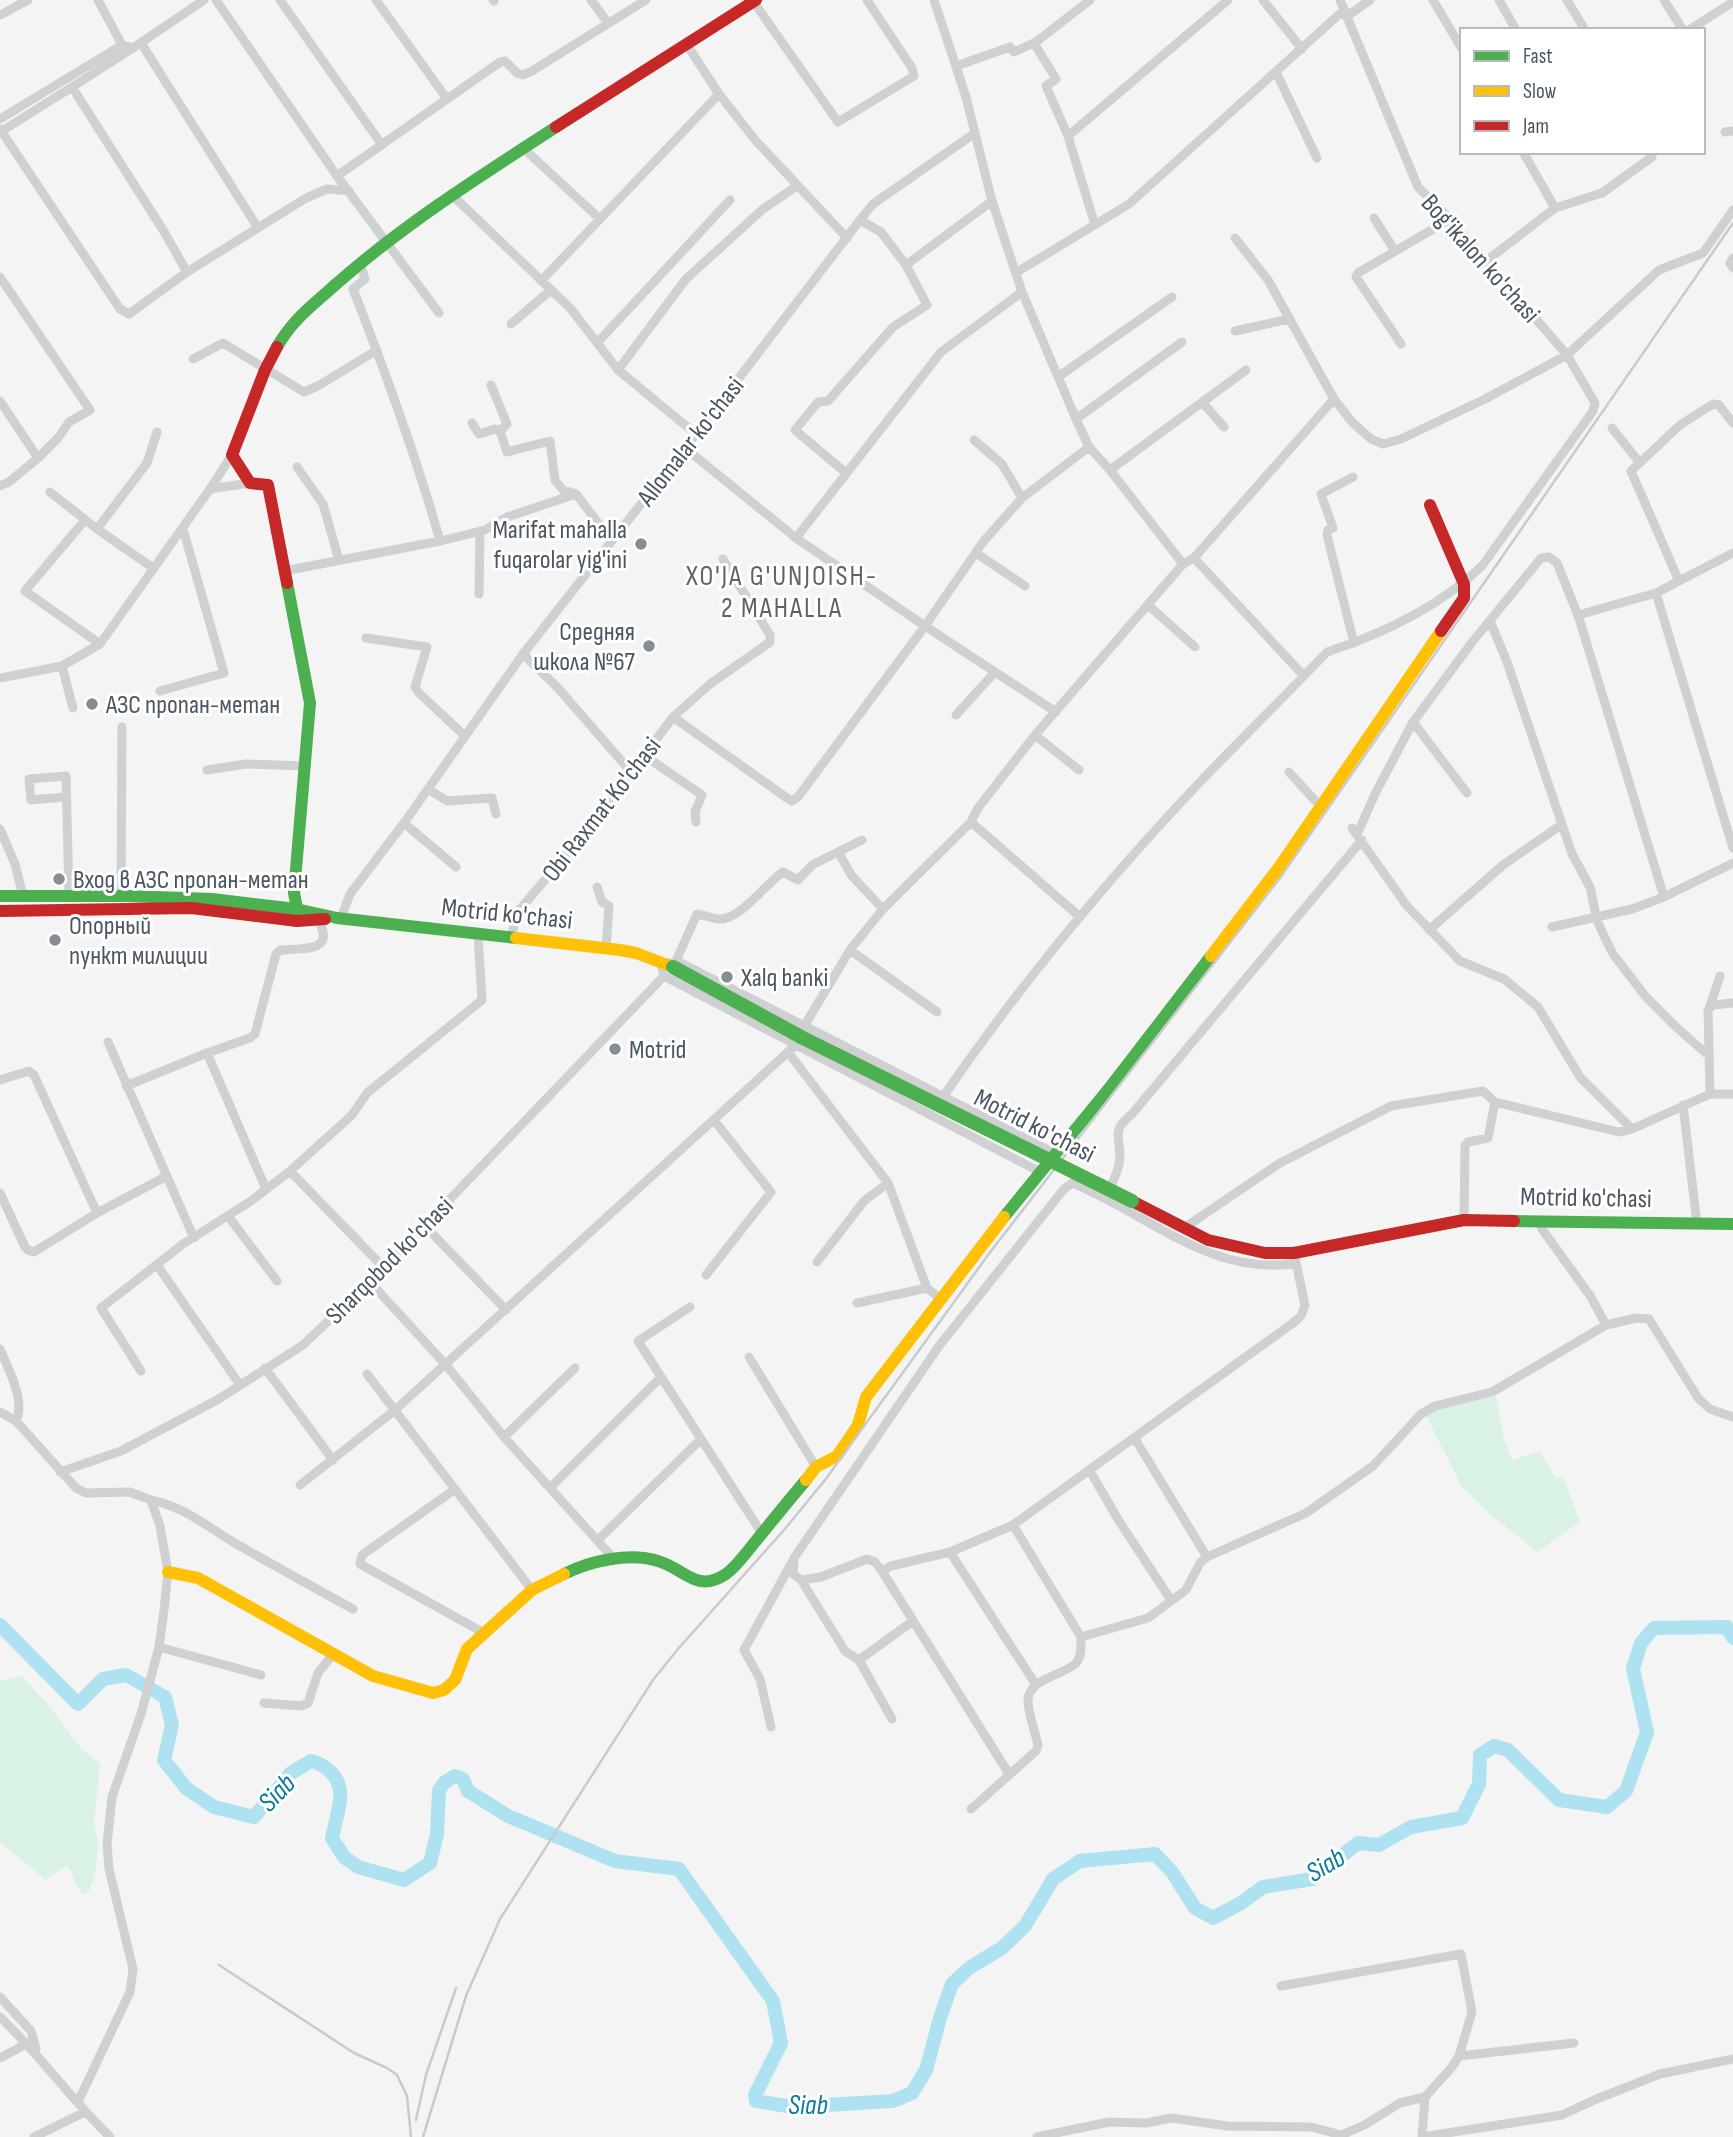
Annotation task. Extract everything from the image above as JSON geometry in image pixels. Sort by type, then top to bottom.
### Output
[{"type":"street","points":[[0,15],[28,0]]},
{"type":"street","points":[[98,0],[122,45]]},
{"type":"street","points":[[204,0],[137,46],[1,130],[125,313],[129,314],[187,272],[306,198],[327,189],[349,191]]},
{"type":"street","points":[[216,0],[337,176],[439,313]]},
{"type":"street","points":[[280,0],[382,145]]},
{"type":"street","points":[[376,0],[447,99]]},
{"type":"street","points":[[592,0],[608,23]]},
{"type":"street","points":[[337,176],[499,62],[505,61],[517,73],[523,75],[646,0]]},
{"type":"street","points":[[0,678],[62,666],[100,645],[183,530],[232,455],[265,370],[289,326],[360,263],[451,194],[755,1],[838,122],[914,76],[912,68],[867,0]]},
{"type":"street","points":[[934,0],[956,66],[992,201],[1022,292],[1076,419],[1089,447],[1183,564]]},
{"type":"street","points":[[956,66],[1010,47],[1014,52],[1034,43],[1090,0]]},
{"type":"street","points":[[1068,136],[1228,0]]},
{"type":"street","points":[[1263,0],[1301,49]]},
{"type":"street","points":[[1017,272],[1129,204],[1343,9],[1370,0]]},
{"type":"street","points":[[1433,0],[1460,46]]},
{"type":"street","points":[[1499,0],[1515,28]]},
{"type":"street","points":[[1567,0],[1584,28]]},
{"type":"street","points":[[1664,0],[1682,28]]},
{"type":"street","points":[[1692,28],[1733,2]]},
{"type":"street","name":"Bog'ikalon ko'chasi","points":[[1343,9],[1418,187],[1450,219],[1567,355],[1595,403],[1593,411],[1482,566],[1464,584]]},
{"type":"street","points":[[1034,43],[1056,79],[1046,86],[1068,136],[1095,225]]},
{"type":"street","points":[[0,119],[122,45],[137,46]]},
{"type":"street","points":[[687,45],[719,94],[756,141],[846,237]]},
{"type":"street","points":[[137,46],[258,228]]},
{"type":"street","points":[[1276,72],[1317,158]]},
{"type":"street","points":[[72,87],[187,272]]},
{"type":"street","points":[[541,281],[719,94]]},
{"type":"street","name":"Allomalar ko'chasi","points":[[339,918],[350,894],[404,823],[523,654],[696,435],[846,237],[873,204],[975,133]]},
{"type":"street","points":[[523,147],[600,219]]},
{"type":"street","points":[[1524,154],[1555,208]]},
{"type":"street","points":[[1485,262],[1555,208],[1602,193],[1652,157]]},
{"type":"street","points":[[618,370],[686,278],[763,209],[797,186]]},
{"type":"street","points":[[451,194],[571,309],[618,370],[696,435]]},
{"type":"street","points":[[597,343],[730,200]]},
{"type":"street","points":[[906,265],[992,201]]},
{"type":"street","points":[[1235,238],[1268,279],[1334,398],[1352,422],[1371,439],[1383,444],[1401,439],[1485,400],[1567,355],[1659,270],[1703,253],[1733,210]]},
{"type":"street","points":[[1374,218],[1395,251]]},
{"type":"street","points":[[1401,344],[1356,277],[1450,219]]},
{"type":"street","points":[[846,473],[795,429],[818,402],[828,401],[893,327],[927,305],[906,265],[881,232],[860,220]]},
{"type":"street","points":[[1733,258],[1730,262],[1733,268]]},
{"type":"street","points":[[360,263],[366,279],[353,289],[424,484],[440,541]]},
{"type":"street","points":[[0,277],[90,410],[69,422],[58,438],[38,458],[9,482],[0,486]]},
{"type":"street","points":[[511,324],[551,290]]},
{"type":"street","points":[[796,538],[941,352],[1022,292]]},
{"type":"street","points":[[1058,377],[1172,297]]},
{"type":"street","points":[[1235,331],[1289,319]]},
{"type":"street","points":[[1076,419],[1182,342]]},
{"type":"street","points":[[193,359],[223,344],[304,392],[377,350]]},
{"type":"street","points":[[1110,470],[1246,370]]},
{"type":"street","points":[[491,385],[507,424],[500,431]]},
{"type":"street","points":[[300,1485],[395,1410],[446,1365],[788,1052],[850,950],[883,909],[971,822],[978,808],[1035,736],[1183,564],[1194,558],[1334,398]]},
{"type":"street","points":[[0,401],[38,458]]},
{"type":"street","points":[[1202,402],[1224,428]]},
{"type":"street","points":[[1679,581],[1631,471],[1680,425],[1713,404],[1718,405],[1733,423]]},
{"type":"street","points":[[471,423],[479,434],[495,429],[500,431]]},
{"type":"street","points":[[1612,428],[1639,462]]},
{"type":"street","points":[[500,431],[507,452],[550,441],[555,480],[563,490],[576,494],[612,541]]},
{"type":"street","points":[[97,529],[147,463],[157,432]]},
{"type":"street","points":[[974,440],[1002,464],[1022,498]]},
{"type":"street","points":[[673,717],[792,801],[798,797],[925,626],[976,553],[1022,498],[1089,447]]},
{"type":"street","points":[[685,448],[796,538],[1056,712]]},
{"type":"street","points":[[232,455],[250,483]]},
{"type":"street","points":[[297,467],[323,504],[340,560]]},
{"type":"street","points":[[1353,477],[1321,494],[1333,528],[1328,530],[1326,535],[1354,643]]},
{"type":"street","points":[[210,489],[250,483],[268,485],[310,703],[294,893],[297,908]]},
{"type":"street","points":[[50,492],[153,568]]},
{"type":"street","points":[[284,571],[480,531],[507,517],[576,494]]},
{"type":"street","points":[[168,1572],[198,1578],[373,1676],[433,1693],[444,1690],[455,1680],[467,1648],[532,1590],[576,1568],[614,1559],[644,1558],[660,1561],[698,1581],[713,1580],[727,1573],[816,1467],[837,1456],[858,1425],[866,1397],[1280,866],[1464,598],[1464,584],[1430,505]]},
{"type":"street","points":[[85,520],[25,591],[100,645]]},
{"type":"street","points":[[160,691],[224,673],[183,530]]},
{"type":"street","points":[[479,594],[480,531]]},
{"type":"street","points":[[976,553],[1025,586]]},
{"type":"street","points":[[1579,618],[1582,614],[1656,593],[1733,553]]},
{"type":"street","points":[[1110,1190],[1120,1162],[1117,1129],[1196,1040],[1357,833],[1413,722],[1541,558],[1549,556],[1557,563],[1579,618],[1664,897]]},
{"type":"street","points":[[1194,558],[1304,676]]},
{"type":"street","name":"Obi Raxmat Ko'chasi","points":[[511,938],[517,913],[632,773],[673,717],[710,684],[770,642],[770,635],[723,559]]},
{"type":"street","points":[[940,1101],[986,1034],[1080,916],[1199,783],[1327,652],[1354,643],[1428,607],[1464,584]]},
{"type":"street","points":[[1656,593],[1733,848]]},
{"type":"street","points":[[1148,605],[1195,647]]},
{"type":"street","points":[[1490,621],[1507,662],[1561,825],[1572,854],[1590,887],[1604,936],[1613,954],[1646,997],[1709,1056]]},
{"type":"street","points":[[366,638],[427,647],[415,687],[465,736]]},
{"type":"street","points":[[523,654],[557,687],[632,773]]},
{"type":"street","points":[[62,666],[73,708]]},
{"type":"street","points":[[956,715],[995,672]]},
{"type":"street","points":[[1413,722],[1467,793]]},
{"type":"street","points":[[121,895],[122,727]]},
{"type":"street","points":[[1035,736],[1079,770]]},
{"type":"street","points":[[645,756],[702,795],[695,812],[696,822]]},
{"type":"street","points":[[207,771],[246,764],[306,766]]},
{"type":"street","points":[[1289,772],[1320,806]]},
{"type":"street","points":[[65,797],[31,800],[29,779],[66,776],[69,895]]},
{"type":"street","points":[[428,789],[447,801],[492,798],[496,814]]},
{"type":"street","points":[[971,822],[1080,916]]},
{"type":"street","points":[[404,823],[456,867]]},
{"type":"street","points":[[1429,930],[1503,865],[1561,825]]},
{"type":"street","points":[[0,829],[15,863],[23,896]]},
{"type":"street","points":[[1357,833],[1407,906],[1460,961],[1504,979],[1538,1007],[1580,1077],[1632,1129]]},
{"type":"street","points":[[862,840],[838,852],[852,876],[883,909]]},
{"type":"street","name":"Sharqobod ko'chasi","points":[[60,1472],[121,1451],[217,1400],[303,1345],[425,1226],[668,967],[697,914],[720,919],[735,916],[783,872],[798,880],[812,865],[838,852]]},
{"type":"street","points":[[1552,928],[1597,915],[1632,909],[1664,897],[1733,863]]},
{"type":"street","points":[[597,887],[602,902],[609,906],[606,948]]},
{"type":"street","name":"Motrid ko'chasi","points":[[0,895],[151,895],[297,908],[339,918],[636,953],[800,1036],[940,1101],[1208,1240],[1236,1248],[1295,1258],[1464,1220],[1733,1224]]},
{"type":"street","name":"Motrid ko'chasi","points":[[0,911],[191,908],[297,921],[339,918]]},
{"type":"street","points":[[126,1086],[255,1034],[275,954],[280,950],[316,948],[321,944],[323,931],[318,920]]},
{"type":"street","points":[[141,1371],[101,1308],[290,1171],[352,1115],[367,1093],[482,1000],[478,934]]},
{"type":"street","points":[[850,950],[937,1012]]},
{"type":"street","points":[[1710,1094],[1710,1006],[1720,976]]},
{"type":"street","points":[[1710,1006],[1733,1003]]},
{"type":"street","points":[[800,1036],[826,1037],[940,1101],[1056,1154]]},
{"type":"street","points":[[800,1036],[814,1054],[1040,1172]]},
{"type":"street","points":[[814,1054],[826,1037]]},
{"type":"street","points":[[108,1042],[194,1238]]},
{"type":"street","points":[[788,1052],[888,1183],[927,1288],[941,1299]]},
{"type":"street","points":[[206,1053],[266,1189]]},
{"type":"street","points":[[0,1080],[23,1072],[30,1071],[34,1075],[97,1213]]},
{"type":"street","points":[[1184,1228],[1280,1163],[1391,1106],[1483,1091],[1495,1102],[1619,1132],[1632,1129],[1710,1094],[1733,1094]]},
{"type":"street","points":[[1464,1220],[1465,1146],[1468,1142],[1488,1138],[1495,1102]]},
{"type":"street","points":[[1683,1105],[1697,1224]]},
{"type":"street","points":[[706,1275],[771,1192],[714,1120]]},
{"type":"street","points":[[290,1171],[384,1268]]},
{"type":"street","points":[[0,1193],[28,1250],[34,1252],[97,1213],[167,1176]]},
{"type":"street","points":[[817,1262],[864,1201],[888,1183]]},
{"type":"street","points":[[771,1727],[760,1679],[744,1650],[794,1558],[939,1346],[1064,1189],[1072,1183],[1099,1194],[1210,1254],[1286,1265],[1295,1258],[1305,1305],[1301,1316],[1013,1525],[950,1552],[891,1566],[882,1571]]},
{"type":"street","points":[[228,1216],[277,1281]]},
{"type":"street","points":[[1539,1220],[1542,1229],[1591,1297],[1606,1325]]},
{"type":"street","points":[[425,1226],[506,1310]]},
{"type":"street","points":[[157,1265],[240,1385]]},
{"type":"street","points":[[370,1282],[446,1365],[504,1437],[614,1559]]},
{"type":"street","points":[[857,1303],[927,1288]]},
{"type":"street","points":[[690,1307],[639,1341],[761,1532]]},
{"type":"street","points":[[1081,1637],[1147,1618],[1186,1590],[1200,1563],[1208,1557],[1306,1513],[1373,1466],[1421,1414],[1435,1406],[1492,1392],[1606,1325],[1636,1318],[1649,1320],[1698,1398],[1710,1409],[1733,1417]]},
{"type":"street","points":[[0,1349],[18,1403],[19,1414],[16,1421]]},
{"type":"street","points":[[749,1357],[816,1467]]},
{"type":"street","points":[[265,1368],[332,1460]]},
{"type":"street","points":[[504,1437],[575,1368]]},
{"type":"street","points":[[367,1374],[532,1590]]},
{"type":"street","points":[[550,1488],[662,1377]]},
{"type":"street","points":[[0,1412],[16,1421],[76,1488],[86,1493],[130,1492],[172,1505],[353,1609]]},
{"type":"street","points":[[598,1541],[701,1439]]},
{"type":"street","points":[[1135,1439],[1208,1557]]},
{"type":"street","points":[[1090,1471],[1171,1600]]},
{"type":"street","points":[[454,1490],[362,1555],[360,1564],[484,1633]]},
{"type":"street","points":[[78,2102],[130,1992],[133,1969],[109,1869],[107,1844],[112,1797],[141,1714],[158,1652],[168,1572],[160,1526],[151,1500]]},
{"type":"street","points":[[971,1809],[1037,1751],[1028,1700],[1036,1685],[1076,1664],[1080,1656],[1081,1637],[1013,1525]]},
{"type":"street","points":[[950,1552],[1036,1685]]},
{"type":"street","points":[[794,1558],[793,1574],[801,1580],[845,1651],[859,1660],[892,1719]]},
{"type":"street","points":[[801,1580],[821,1577],[867,1559],[875,1562],[1009,1774]]},
{"type":"street","points":[[859,1660],[913,1621]]},
{"type":"street","points":[[158,1652],[261,1675]]},
{"type":"street","points":[[264,1703],[301,1706],[308,1703],[318,1673],[333,1654]]},
{"type":"street","points":[[1037,2137],[1109,2122],[1146,2123],[1172,2118],[1227,2126],[1311,2127],[1342,2136],[1400,2103],[1425,2097],[1459,2056],[1472,2012],[1461,1954],[1281,1986]]},
{"type":"street","points":[[0,1997],[31,2031],[37,2053]]},
{"type":"street","points":[[0,2017],[28,2043],[85,2112],[110,2137]]},
{"type":"street","points":[[0,2058],[28,2043]]},
{"type":"street","points":[[1459,2056],[1574,2043]]},
{"type":"street","points":[[1425,2097],[1422,2137],[1562,2115],[1594,2099],[1660,2074],[1733,2059]]},
{"type":"street","points":[[34,2137],[85,2112]]},
{"type":"green space","points":[[1496,1396],[1503,1436],[1512,1460],[1540,1451],[1556,1479],[1563,1476],[1580,1522],[1537,1552],[1484,1509],[1462,1487],[1424,1412]]},
{"type":"green space","points":[[22,1676],[54,1712],[82,1750],[100,1763],[94,1823],[98,1845],[95,1875],[89,1891],[82,1895],[67,1865],[45,1880],[0,1842],[0,1681]]},
{"type":"waterway","name":"Siab","points":[[0,1625],[78,1704],[103,1679],[126,1675],[165,1697],[172,1725],[164,1760],[186,1788],[214,1807],[254,1817],[291,1773],[311,1761],[326,1768],[337,1781],[340,1792],[332,1838],[344,1857],[358,1867],[404,1880],[430,1863],[437,1834],[439,1790],[455,1776],[463,1779],[468,1791],[508,1816],[615,1861],[679,1869],[773,2001],[781,2043],[755,2095],[756,2101],[793,2107],[893,2101],[912,2093],[926,2070],[952,1984],[969,1968],[1002,1948],[1025,1926],[1053,1879],[1080,1861],[1155,1854],[1172,1872],[1195,1908],[1213,1918],[1263,1887],[1312,1879],[1358,1843],[1379,1845],[1411,1827],[1462,1818],[1479,1784],[1480,1755],[1494,1746],[1508,1750],[1559,1800],[1607,1807],[1626,1791],[1647,1732],[1633,1669],[1641,1643],[1654,1628],[1727,1627],[1733,1638]]},
{"type":"railway","points":[[423,2137],[466,1996],[500,1919],[653,1680],[825,1480],[991,1251],[1280,878],[1733,223]]},
{"type":"railway","points":[[219,1965],[354,2053],[397,2075],[407,2096],[411,2137]]},
{"type":"railway","points":[[416,2120],[426,2075],[456,1988]]},
{"type":"traffic: fast","points":[[277,347],[303,314],[361,263],[415,222],[556,127]]},
{"type":"traffic: fast","points":[[287,583],[310,703],[294,893],[297,908]]},
{"type":"traffic: fast","points":[[0,896],[212,899],[296,909],[337,918],[516,938]]},
{"type":"traffic: fast","points":[[1004,1217],[1111,1086],[1211,956]]},
{"type":"traffic: fast","points":[[673,967],[803,1038],[1132,1201]]},
{"type":"traffic: fast","points":[[1514,1221],[1733,1224]]},
{"type":"traffic: fast","points":[[564,1574],[598,1562],[635,1557],[667,1564],[698,1581],[716,1579],[738,1563],[806,1480]]},
{"type":"traffic: slow","points":[[1211,956],[1280,866],[1441,631]]},
{"type":"traffic: slow","points":[[516,938],[620,950],[673,967]]},
{"type":"traffic: slow","points":[[806,1480],[816,1467],[837,1456],[858,1425],[866,1397],[1004,1217]]},
{"type":"traffic: slow","points":[[168,1572],[198,1578],[373,1676],[433,1693],[444,1690],[455,1680],[467,1649],[532,1590],[564,1574]]},
{"type":"traffic: jam","points":[[556,127],[756,0]]},
{"type":"traffic: jam","points":[[277,347],[265,370],[232,455],[250,483],[268,485],[287,583]]},
{"type":"traffic: jam","points":[[1430,505],[1464,584],[1464,598],[1441,631]]},
{"type":"traffic: jam","points":[[0,911],[191,908],[297,921],[325,919]]},
{"type":"traffic: jam","points":[[1132,1201],[1208,1240],[1265,1253],[1294,1253],[1464,1220],[1514,1221]]},
{"type":"place","name":"Marifat mahalla fuqarolar yig'ini","points":[[641,544]]},
{"type":"place","name":"Средняя школа №67","points":[[649,646]]},
{"type":"place","name":"АЗС пропан-метан","points":[[92,704]]},
{"type":"place","name":"Вход в АЗС пропан-метан","points":[[59,879]]},
{"type":"place","name":"Опорный пункт милиции","points":[[55,940]]},
{"type":"place","name":"Xalq banki","points":[[727,977]]},
{"type":"place","name":"Motrid","points":[[615,1049]]},
{"type":"district","name":"XO'JA G'UNJOISH- 2 MAHALLA","points":[[782,591]]}]
